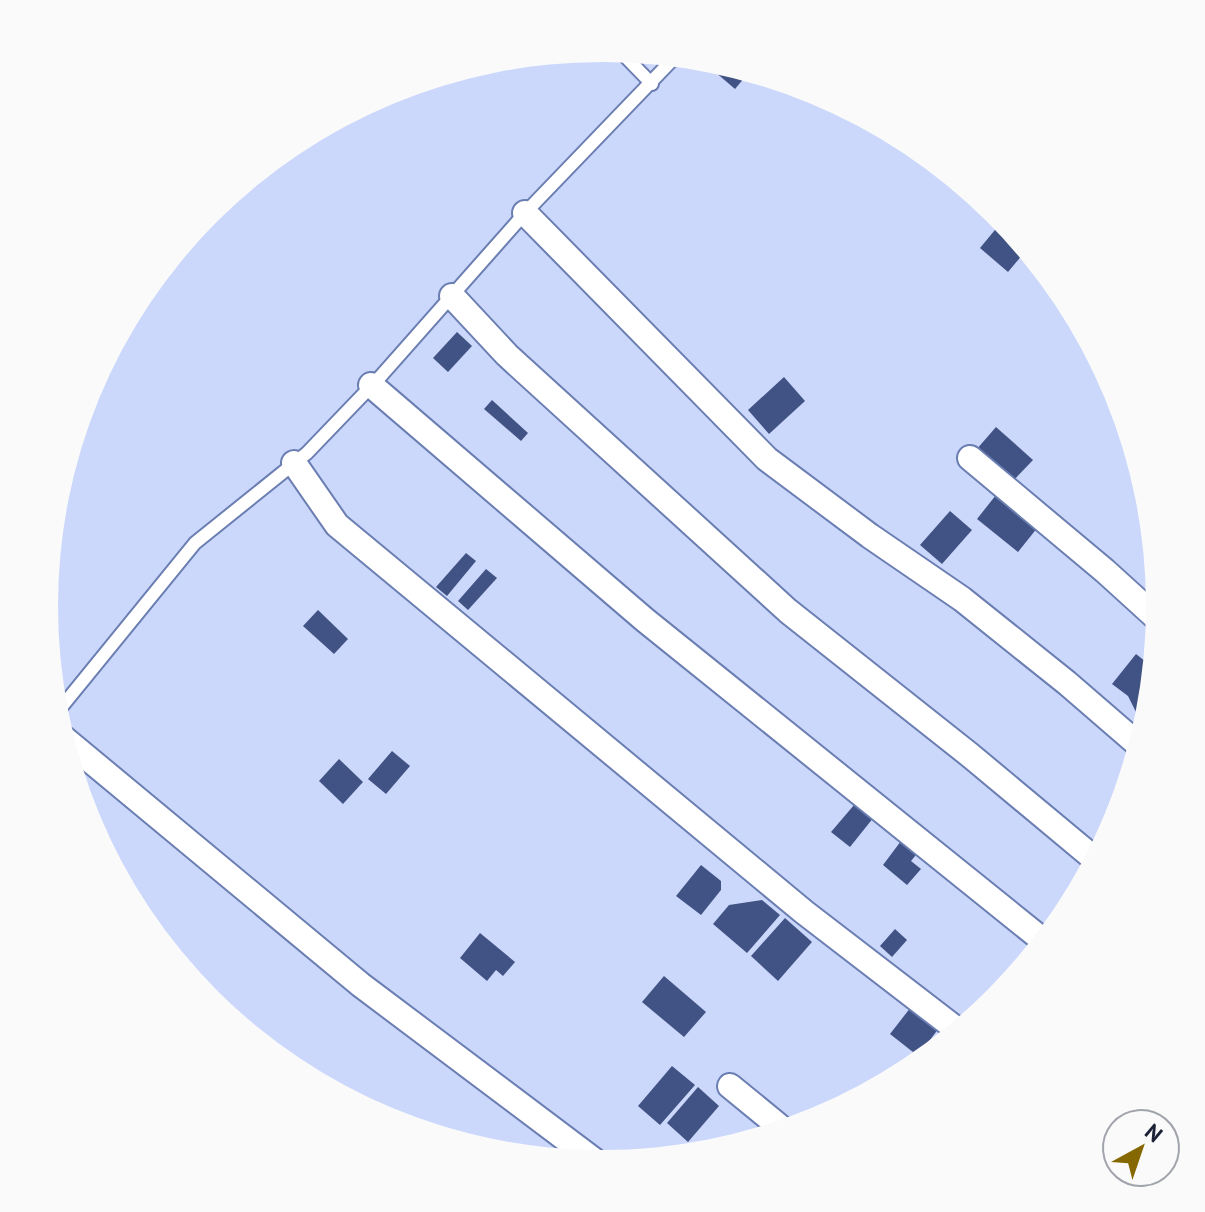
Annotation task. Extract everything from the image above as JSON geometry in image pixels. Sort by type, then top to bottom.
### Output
[{"type":"street","points":[[525,213],[767,459],[962,599],[1130,738]]},
{"type":"street","points":[[452,296],[507,355],[788,611],[1088,853]]},
{"type":"street","points":[[371,385],[645,620],[1036,935]]},
{"type":"street","points":[[970,458],[1147,609]]},
{"type":"street","points":[[294,463],[337,525],[804,912],[950,1025]]},
{"type":"street","points":[[78,750],[361,985],[580,1149]]},
{"type":"street","points":[[730,1086],[775,1123]]},
{"type":"lane","points":[[631,63],[652,84]]},
{"type":"lane","points":[[66,701],[195,543],[294,463],[371,385],[525,213],[668,65]]},
{"type":"building","points":[[718,74],[743,80],[735,89]]},
{"type":"building","points":[[996,229],[1020,257],[1008,272],[980,248]]},
{"type":"building","points":[[457,332],[472,346],[448,372],[433,358]]},
{"type":"building","points":[[784,377],[805,401],[769,434],[748,410]]},
{"type":"building","points":[[492,400],[528,433],[521,441],[484,409]]},
{"type":"building","points":[[996,427],[1033,460],[1012,482],[976,450]]},
{"type":"building","points":[[996,495],[1038,527],[1018,552],[977,519]]},
{"type":"building","points":[[950,511],[972,530],[942,564],[920,545]]},
{"type":"building","points":[[466,553],[476,561],[447,596],[436,587]]},
{"type":"building","points":[[486,569],[497,578],[468,610],[458,601]]},
{"type":"building","points":[[318,610],[348,639],[334,654],[303,626]]},
{"type":"building","points":[[1136,654],[1144,660],[1136,712],[1128,696],[1112,684]]},
{"type":"building","points":[[392,751],[410,766],[386,794],[368,779]]},
{"type":"building","points":[[339,759],[363,782],[343,804],[319,781]]},
{"type":"building","points":[[860,798],[878,812],[850,847],[831,832]]},
{"type":"building","points":[[904,837],[920,850],[911,861],[921,869],[907,885],[883,865]]},
{"type":"building","points":[[701,865],[721,881],[721,890],[701,915],[676,896]]},
{"type":"building","points":[[762,900],[780,915],[747,953],[713,924],[729,905]]},
{"type":"building","points":[[785,918],[812,942],[778,981],[751,956]]},
{"type":"building","points":[[895,929],[907,940],[892,957],[880,946]]},
{"type":"building","points":[[480,933],[515,962],[503,976],[496,970],[487,981],[460,958]]},
{"type":"building","points":[[664,976],[706,1012],[684,1037],[642,1002]]},
{"type":"building","points":[[911,1007],[939,1028],[929,1042],[914,1053],[890,1034]]},
{"type":"building","points":[[672,1066],[695,1085],[660,1125],[638,1106]]},
{"type":"building","points":[[698,1087],[719,1106],[688,1142],[667,1123]]}]
